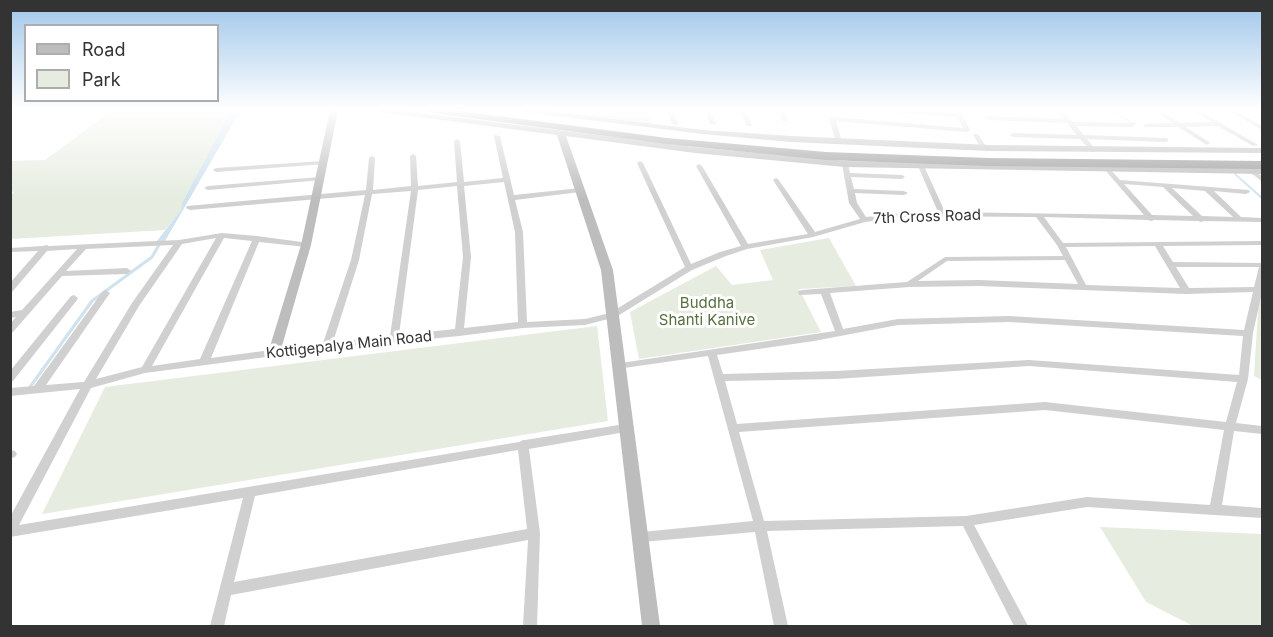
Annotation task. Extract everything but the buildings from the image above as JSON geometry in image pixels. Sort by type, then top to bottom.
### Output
[{"type":"highway","points":[[655,140],[739,151],[923,161],[1263,165]]},
{"type":"highway","points":[[759,140],[916,153],[1263,157]]},
{"type":"street","points":[[274,353],[306,245],[328,140]]},
{"type":"street","points":[[498,140],[519,232],[523,325]]},
{"type":"street","points":[[563,140],[607,270],[625,428],[642,537],[651,627]]},
{"type":"street","points":[[628,140],[845,164],[1263,171]]},
{"type":"street","points":[[759,140],[1093,150],[1259,148]]},
{"type":"street","points":[[979,140],[984,148]]},
{"type":"street","points":[[1084,140],[1093,150]]},
{"type":"street","points":[[1143,140],[1166,140]]},
{"type":"street","points":[[1202,140],[1207,143]]},
{"type":"street","points":[[1245,140],[1259,148]]},
{"type":"street","points":[[458,141],[467,257],[459,333]]},
{"type":"street","points":[[394,339],[415,189],[413,156]]},
{"type":"street","points":[[327,346],[355,261],[369,192],[372,158]]},
{"type":"street","points":[[216,170],[323,163]]},
{"type":"street","points":[[640,163],[689,268]]},
{"type":"street","points":[[845,164],[853,203],[864,220]]},
{"type":"street","points":[[699,166],[746,247]]},
{"type":"street","points":[[921,166],[943,215]]},
{"type":"street","points":[[1107,169],[1150,219]]},
{"type":"street","points":[[1250,170],[1263,178]]},
{"type":"street","points":[[847,175],[902,177]]},
{"type":"street","points":[[208,188],[320,179]]},
{"type":"street","points":[[190,208],[462,186],[507,180]]},
{"type":"street","points":[[776,180],[813,235]]},
{"type":"street","points":[[1120,182],[1246,192]]},
{"type":"street","points":[[1165,185],[1201,219]]},
{"type":"street","points":[[1207,189],[1240,220]]},
{"type":"street","points":[[511,198],[580,190]]},
{"type":"street","points":[[850,191],[904,193]]},
{"type":"street","name":"7th Cross Road","points":[[613,315],[689,268],[746,247],[813,235],[864,220],[911,214],[1038,214],[1150,219],[1263,220]]},
{"type":"street","points":[[1038,214],[1061,245],[1083,286]]},
{"type":"street","points":[[10,250],[179,242],[222,236],[306,245]]},
{"type":"street","points":[[145,370],[222,236]]},
{"type":"street","points":[[204,362],[257,238]]},
{"type":"street","points":[[10,531],[87,385],[135,305],[179,242]]},
{"type":"street","points":[[1061,245],[1263,243]]},
{"type":"street","points":[[1158,244],[1186,291]]},
{"type":"street","points":[[10,289],[46,247]]},
{"type":"street","points":[[10,330],[82,247]]},
{"type":"street","points":[[909,284],[945,259],[1068,258]]},
{"type":"street","points":[[1169,264],[1263,267],[1260,289],[1248,333],[1243,379],[1230,426],[1215,510]]},
{"type":"street","points":[[59,274],[127,271]]},
{"type":"street","points":[[802,293],[909,284],[1083,286],[1186,291],[1260,289]]},
{"type":"street","points":[[825,292],[840,333]]},
{"type":"street","points":[[37,390],[106,293]]},
{"type":"street","points":[[10,378],[74,298]]},
{"type":"street","points":[[10,315],[24,314]]},
{"type":"street","name":"Kottigepalya Main Road","points":[[10,393],[87,385],[145,370],[327,346],[523,325],[585,322],[613,315]]},
{"type":"street","points":[[618,366],[712,354],[898,322],[1009,319],[1248,333]]},
{"type":"street","points":[[712,354],[760,526],[781,627]]},
{"type":"street","points":[[718,378],[836,375],[1029,363],[1243,379]]},
{"type":"street","points":[[734,428],[1045,406],[1263,430]]},
{"type":"street","points":[[10,531],[625,428]]},
{"type":"street","points":[[523,444],[534,533],[530,627]]},
{"type":"street","points":[[217,627],[250,490]]},
{"type":"street","points":[[642,537],[760,526],[966,521],[1087,502],[1263,513]]},
{"type":"street","points":[[966,521],[1021,627]]},
{"type":"street","points":[[226,591],[534,533]]},
{"type":"green space","points":[[73,140],[215,140],[182,203],[181,210],[165,230],[11,239],[11,195],[14,192],[11,191],[10,161],[45,160]]},
{"type":"green space","name":"Buddha Shanti Kanive","points":[[829,238],[856,286],[799,289],[821,332],[639,359],[630,312],[716,266],[732,285],[773,280],[760,250]]},
{"type":"green space","points":[[1259,295],[1262,295],[1262,380],[1254,376]]},
{"type":"green space","points":[[597,326],[608,421],[42,514],[105,387]]},
{"type":"green space","points":[[1100,527],[1262,534],[1262,626],[1193,626],[1146,602]]},
{"type":"water","points":[[215,140],[224,140],[165,241],[157,241],[181,210],[182,203]]},
{"type":"waterway","points":[[1235,174],[1262,198]]},
{"type":"waterway","points":[[30,387],[92,301],[152,257],[160,243]]}]
